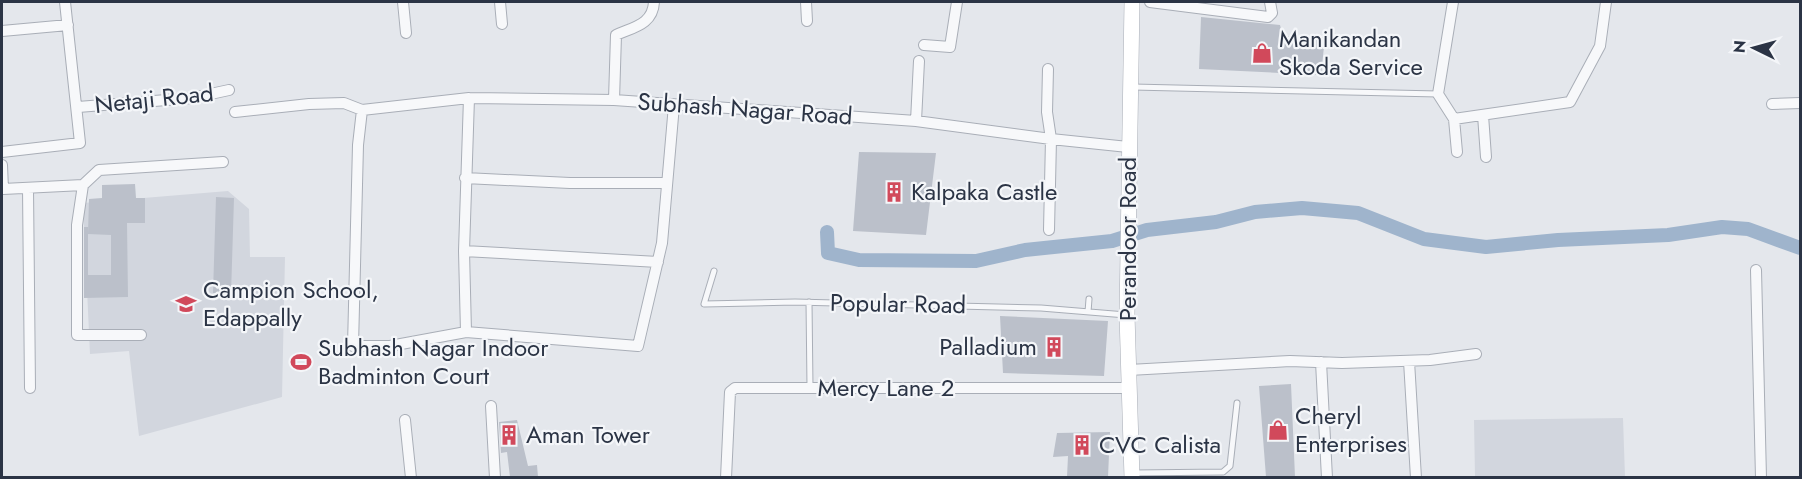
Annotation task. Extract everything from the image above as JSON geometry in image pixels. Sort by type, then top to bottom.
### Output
[{"type":"main road","name":"Perandoor Road","points":[[1132,2],[1127,315],[1132,475]]},
{"type":"street","points":[[2,152],[80,143],[78,107],[65,2]]},
{"type":"street","points":[[403,2],[406,33]]},
{"type":"street","points":[[500,2],[502,24]]},
{"type":"street","points":[[614,100],[616,35],[645,22],[653,13],[654,2]]},
{"type":"street","points":[[806,2],[807,21]]},
{"type":"street","points":[[924,45],[950,47],[957,2]]},
{"type":"street","points":[[1150,2],[1268,17],[1272,13],[1270,2]]},
{"type":"street","points":[[1453,2],[1438,94],[1455,119],[1457,152]]},
{"type":"street","points":[[1455,119],[1570,102],[1600,45],[1606,2]]},
{"type":"street","points":[[2,32],[68,25]]},
{"type":"street","points":[[916,121],[918,62]]},
{"type":"street","points":[[1048,69],[1047,112],[1051,140],[1049,230]]},
{"type":"street","name":"Netaji Road","points":[[78,107],[192,98],[229,90]]},
{"type":"street","points":[[466,332],[464,251],[468,98]]},
{"type":"street","name":"Subhash Nagar Road","points":[[235,112],[344,103],[362,110],[468,98],[614,100],[916,121],[1051,140],[1128,147]]},
{"type":"street","points":[[1772,104],[1800,103]]},
{"type":"street","points":[[362,110],[357,145],[353,346],[390,346],[466,332],[638,346],[662,243],[674,105]]},
{"type":"street","points":[[1483,115],[1486,157]]},
{"type":"street","points":[[141,335],[77,336],[77,225],[83,185],[99,170],[223,162]]},
{"type":"street","points":[[2,165],[3,189],[83,185]]},
{"type":"street","points":[[465,178],[570,183],[667,183]]},
{"type":"street","points":[[28,188],[30,388]]},
{"type":"street","points":[[464,251],[658,262]]},
{"type":"street","points":[[1756,270],[1761,477]]},
{"type":"street","points":[[1129,370],[1290,360],[1409,361],[1476,354]]},
{"type":"street","points":[[1409,361],[1416,477]]},
{"type":"street","points":[[1322,362],[1327,477]]},
{"type":"street","name":"Mercy Lane 2","points":[[726,477],[730,392],[735,388],[1129,388]]},
{"type":"street","points":[[491,406],[495,477]]},
{"type":"street","points":[[405,420],[411,477]]},
{"type":"lane","points":[[1131,87],[1438,94]]},
{"type":"lane","name":"Popular Road","points":[[714,271],[704,304],[809,302],[1041,308],[1127,315]]},
{"type":"lane","points":[[1088,312],[1089,299]]},
{"type":"lane","points":[[809,302],[810,388]]},
{"type":"lane","points":[[1132,475],[1223,472],[1230,466],[1237,403]]},
{"type":"shaded area","name":"Campion School, Edappally","points":[[228,191],[249,209],[250,257],[285,257],[282,397],[139,436],[129,351],[90,354],[83,203]]},
{"type":"shaded area","points":[[1623,418],[1625,477],[1475,477],[1474,420]]},
{"type":"building","name":"Manikandan Skoda Service","points":[[1201,17],[1280,25],[1283,36],[1325,37],[1321,75],[1199,69]]},
{"type":"building","name":"Kalpaka Castle","points":[[859,152],[936,153],[926,235],[853,231]]},
{"type":"building","points":[[135,184],[136,198],[145,198],[145,223],[127,223],[128,297],[84,298],[84,227],[88,227],[88,234],[89,199],[102,198],[102,185]],"holes":[[[88,234],[111,235],[111,275],[88,275]]]},
{"type":"building","name":"Campion School, Edappally","points":[[216,197],[234,198],[231,294],[213,293]]},
{"type":"building","name":"Palladium","points":[[1000,316],[1108,321],[1104,376],[1003,373]]},
{"type":"building","name":"Cheryl Enterprises","points":[[1291,384],[1295,477],[1266,477],[1259,386]]},
{"type":"building","points":[[517,420],[528,466],[537,465],[538,477],[510,477],[507,452],[501,453],[499,422]]},
{"type":"building","name":"CVC Calista","points":[[1110,432],[1108,477],[1067,477],[1068,456],[1053,457],[1057,433]]},
{"type":"waterway","points":[[827,232],[828,253],[859,260],[976,261],[1025,250],[1112,241],[1147,230],[1216,222],[1255,212],[1302,208],[1358,213],[1424,239],[1486,247],[1558,240],[1668,235],[1722,227],[1748,229],[1800,248]]},
{"type":"place","name":"Manikandan Skoda Service","points":[[1262,53]]},
{"type":"place","name":"Kalpaka Castle","points":[[894,192]]},
{"type":"place","name":"Campion School, Edappally","points":[[186,304]]},
{"type":"place","name":"Palladium","points":[[1054,347]]},
{"type":"place","name":"Subhash Nagar Indoor Badminton Court","points":[[301,362]]},
{"type":"place","name":"Cheryl Enterprises","points":[[1278,430]]},
{"type":"place","name":"Aman Tower","points":[[509,435]]},
{"type":"place","name":"CVC Calista","points":[[1082,445]]}]
